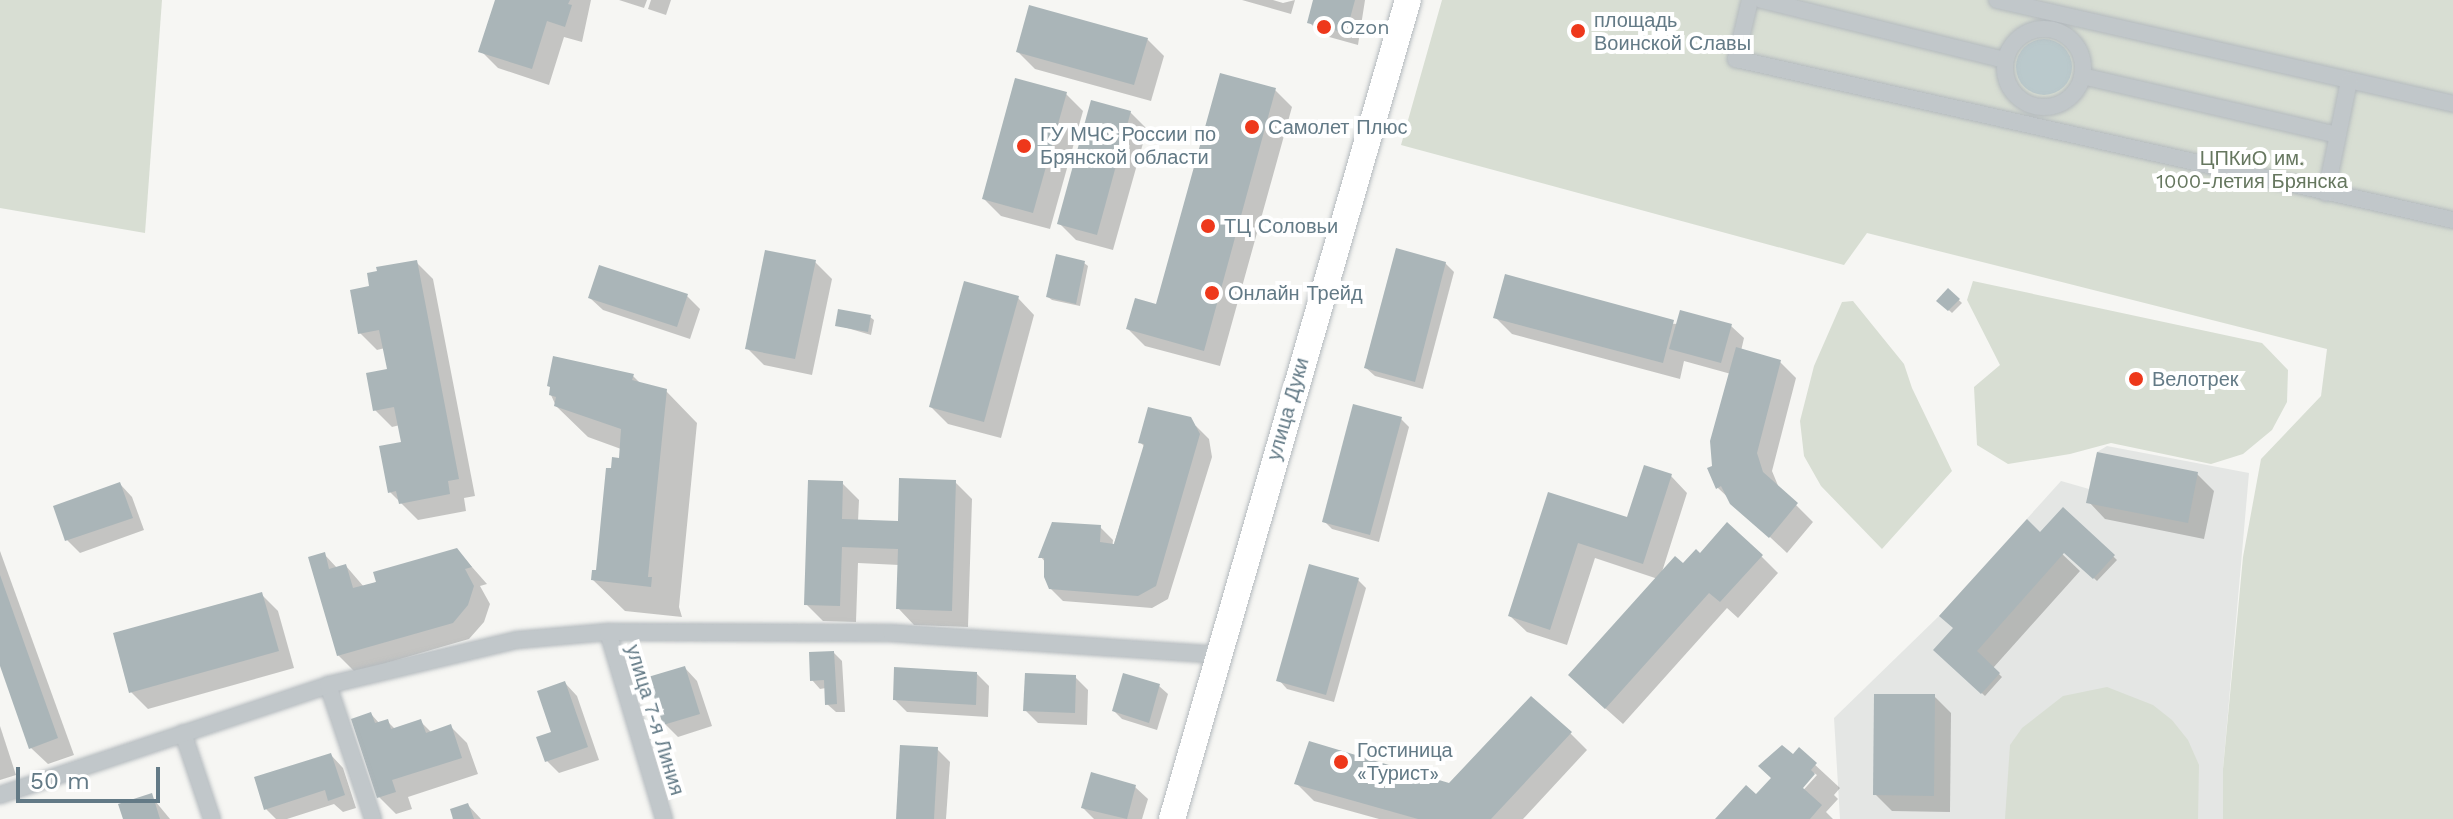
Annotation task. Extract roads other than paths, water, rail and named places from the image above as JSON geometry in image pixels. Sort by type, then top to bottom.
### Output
[{"type":"main road","name":"улица Дуки","points":[[1172,819],[1408,0]]},
{"type":"street","points":[[1750,0],[1736,59],[2453,220]]},
{"type":"street","points":[[1762,0],[2005,60]]},
{"type":"street","points":[[1997,0],[2054,21],[2453,104]]},
{"type":"street","points":[[2054,21],[2076,46],[2082,60],[2082,76],[2076,90],[2065,100],[2051,106],[2036,106],[2022,100],[2011,89],[2005,75],[2005,60],[2011,45],[2022,35],[2054,21]]},
{"type":"street","points":[[2082,76],[2337,135]]},
{"type":"street","points":[[2326,193],[2349,81]]},
{"type":"street","points":[[2031,126],[2036,106]]},
{"type":"street","points":[[0,795],[328,685],[496,643],[608,632],[891,633],[1218,655]]},
{"type":"street","name":"улица 7-я Линия","points":[[608,632],[664,819]]},
{"type":"street","points":[[328,685],[373,819]]},
{"type":"street","points":[[183,733],[212,819]]},
{"type":"place","name":"Ozon","points":[[1324,27]]},
{"type":"place","name":"площадь Воинской Славы","points":[[1578,31]]},
{"type":"place","name":"Самолет Плюс","points":[[1252,127]]},
{"type":"place","name":"ГУ МЧС России по Брянской области","points":[[1024,146]]},
{"type":"place","name":"ТЦ Соловьи","points":[[1208,226]]},
{"type":"place","name":"Онлайн Трейд","points":[[1212,293]]},
{"type":"place","name":"Велотрек","points":[[2136,379]]},
{"type":"place","name":"Гостиница «Турист»","points":[[1341,762]]},
{"type":"park label","name":"ЦПКиО им. 1000-летия Брянска","points":[[2252,170]]}]
